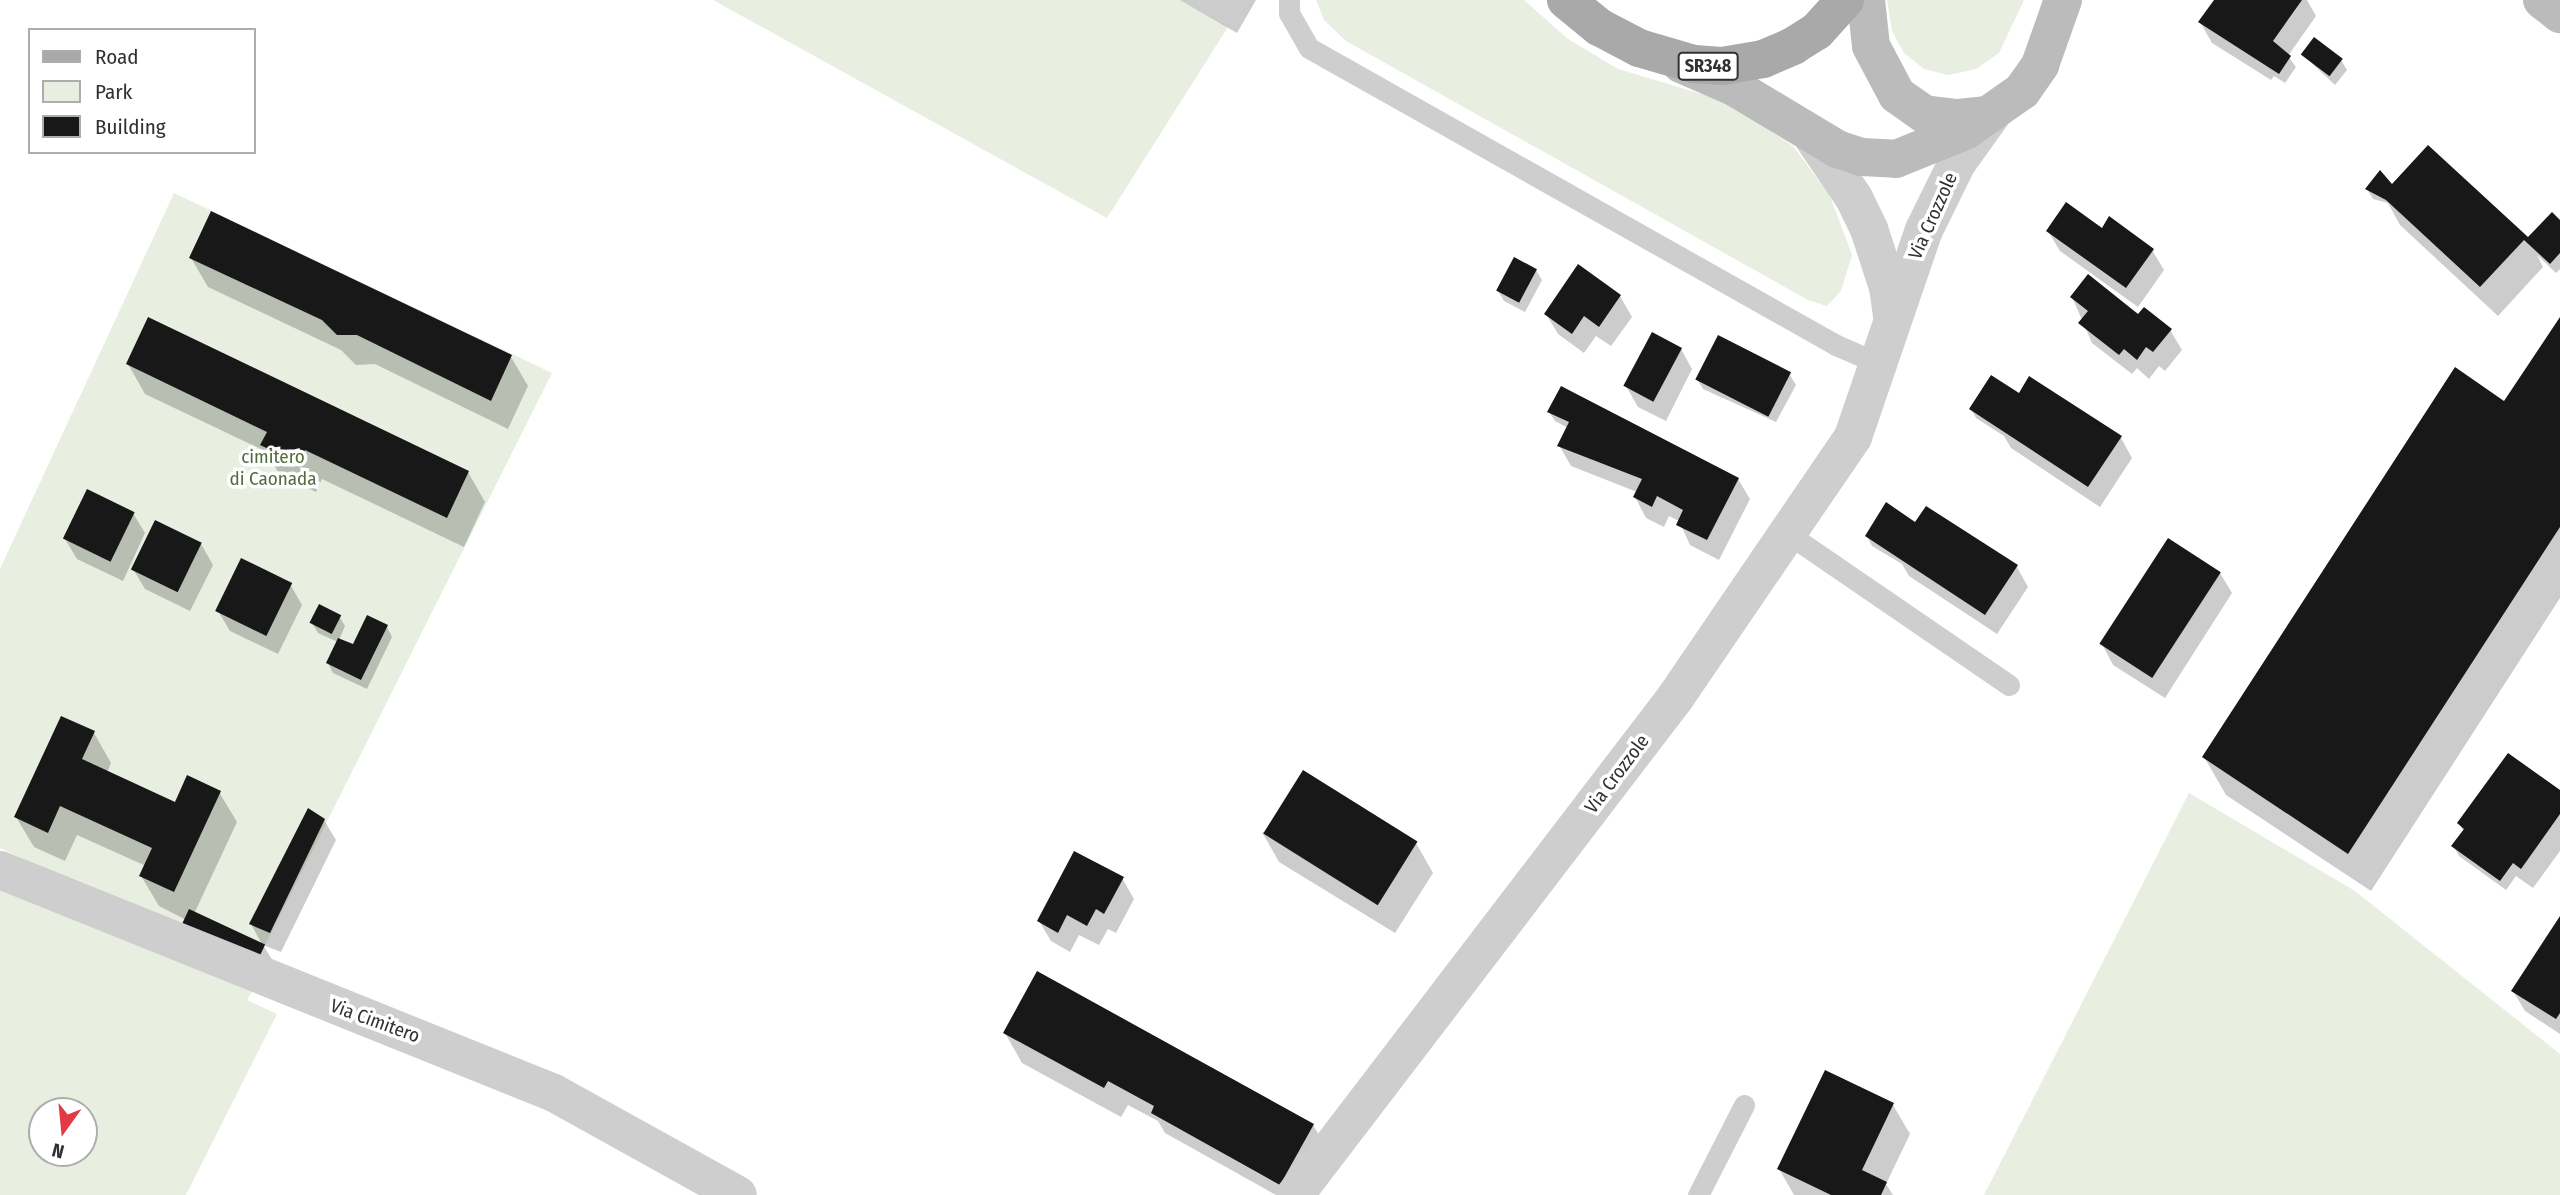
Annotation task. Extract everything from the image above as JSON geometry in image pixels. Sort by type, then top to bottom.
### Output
[{"type":"main road","name":"SR348","points":[[1566,0],[1620,39],[1666,57],[1715,66],[1763,59],[1806,39],[1845,0]]},
{"type":"main road","points":[[1866,0],[1871,46],[1897,96],[1914,109],[1936,116],[1970,118],[1994,113]]},
{"type":"main road","points":[[1666,57],[1734,88],[1812,136],[1854,155],[1896,159],[1937,145],[1994,113],[2033,78],[2063,0]]},
{"type":"main road","points":[[2542,0],[2560,14]]},
{"type":"street","name":"Via Crozzole","points":[[1295,1195],[1675,698],[1853,437],[1931,213],[1971,141],[1994,113]]},
{"type":"street","name":"Via Crozzole","points":[[1812,136],[1850,190],[1869,229],[1888,287],[1891,326]]},
{"type":"street","name":"Via Cimitero","points":[[0,870],[290,990],[504,1071],[554,1093],[738,1195]]},
{"type":"lane","points":[[1289,0],[1289,13],[1308,48],[1836,345],[1880,364]]},
{"type":"lane","points":[[1787,533],[2009,685]]},
{"type":"lane","points":[[1698,1195],[1744,1105]]},
{"type":"green space","points":[[713,0],[1180,0],[1228,27],[1107,218]]},
{"type":"green space","points":[[1316,0],[1524,0],[1568,39],[1618,69],[1725,101],[1793,146],[1830,196],[1852,255],[1841,291],[1827,306],[1808,300],[1346,41],[1324,20]]},
{"type":"green space","points":[[1887,0],[2024,0],[1999,53],[1976,69],[1948,75],[1924,69],[1904,53],[1892,31]]},
{"type":"green space","name":"cimitero di Caonada","points":[[174,193],[552,373],[254,967],[0,848],[0,569]]},
{"type":"green space","points":[[2189,793],[2355,891],[2560,1054],[2560,1195],[1984,1195]]},
{"type":"green space","points":[[0,857],[262,974],[247,1000],[277,1014],[186,1195],[0,1195]]},
{"type":"building","points":[[2214,0],[2302,0],[2273,41],[2291,56],[2279,74],[2198,22]]},
{"type":"building","points":[[2314,37],[2343,59],[2330,76],[2301,55]]},
{"type":"building","points":[[2428,145],[2528,237],[2552,212],[2560,220],[2560,253],[2550,264],[2524,240],[2480,287],[2386,200],[2365,189],[2380,170],[2392,184]]},
{"type":"building","points":[[2066,202],[2102,228],[2109,216],[2154,249],[2126,288],[2046,231]]},
{"type":"building","points":[[211,211],[512,355],[491,401],[357,335],[337,335],[322,320],[189,258]]},
{"type":"building","points":[[1514,257],[1537,269],[1519,303],[1496,291]]},
{"type":"building","points":[[1578,264],[1621,295],[1599,327],[1584,316],[1572,334],[1544,314]]},
{"type":"building","points":[[2088,274],[2138,314],[2144,307],[2172,329],[2153,352],[2146,347],[2137,360],[2124,349],[2119,355],[2078,323],[2088,311],[2070,297]]},
{"type":"building","points":[[148,317],[469,471],[447,518],[305,450],[299,463],[260,445],[267,432],[126,364]]},
{"type":"building","points":[[2560,317],[2560,527],[2348,854],[2202,757],[2455,367],[2504,401]]},
{"type":"building","points":[[1652,332],[1682,348],[1653,402],[1623,386]]},
{"type":"building","points":[[1718,335],[1791,372],[1768,417],[1695,380]]},
{"type":"building","points":[[1991,375],[2019,393],[2029,376],[2122,436],[2088,487],[1969,409]]},
{"type":"building","points":[[1561,386],[1739,478],[1707,540],[1676,525],[1683,510],[1657,496],[1652,507],[1633,497],[1642,479],[1557,446],[1569,422],[1547,412]]},
{"type":"building","points":[[87,489],[135,512],[111,562],[63,538]]},
{"type":"building","points":[[1886,502],[1915,522],[1926,506],[2018,565],[1985,615],[1865,536]]},
{"type":"building","points":[[155,520],[202,543],[178,592],[131,569]]},
{"type":"building","points":[[2168,538],[2221,572],[2152,678],[2099,644]]},
{"type":"building","points":[[241,558],[292,583],[266,636],[215,611]]},
{"type":"building","points":[[319,604],[341,615],[332,634],[309,623]]},
{"type":"building","points":[[367,615],[388,625],[361,680],[326,663],[338,638],[353,644]]},
{"type":"building","points":[[61,716],[95,731],[82,759],[175,802],[187,775],[221,791],[174,892],[139,876],[152,848],[60,806],[48,833],[14,817]]},
{"type":"building","points":[[2508,753],[2560,790],[2560,814],[2521,869],[2513,863],[2500,881],[2451,846],[2464,829],[2457,823]]},
{"type":"building","points":[[1303,770],[1417,842],[1378,905],[1263,834]]},
{"type":"building","points":[[308,808],[325,819],[270,933],[249,924]]},
{"type":"building","points":[[1074,851],[1124,877],[1104,914],[1096,909],[1087,926],[1067,915],[1058,933],[1037,921]]},
{"type":"building","points":[[189,909],[265,944],[255,967],[178,932]]},
{"type":"building","points":[[2560,916],[2560,1013],[2556,1019],[2511,991]]},
{"type":"building","points":[[1037,971],[1314,1124],[1280,1185],[1151,1113],[1154,1106],[1108,1081],[1104,1088],[1003,1033]]},
{"type":"building","points":[[1825,1070],[1894,1103],[1862,1170],[1887,1182],[1881,1195],[1831,1195],[1777,1169]]}]
